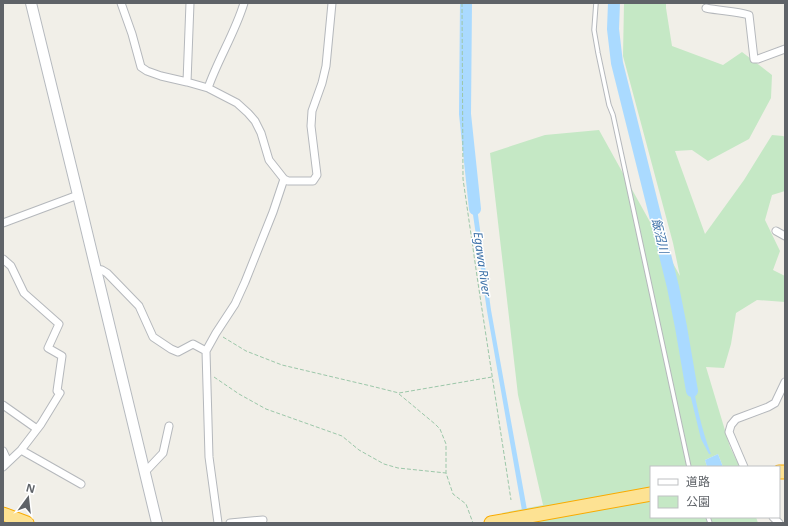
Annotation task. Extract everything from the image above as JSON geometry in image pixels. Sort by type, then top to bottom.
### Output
[{"type":"highway","points":[[490,523],[650,494]]},
{"type":"highway","points":[[3,514],[27,523]]},
{"type":"street","points":[[31,3],[157,523]]},
{"type":"street","points":[[121,3],[132,34],[141,67],[161,76],[208,88],[238,103],[255,122],[261,133],[269,160],[284,179],[288,181],[313,181],[318,175],[311,126],[312,111],[326,66],[332,3]]},
{"type":"street","points":[[187,82],[190,3]]},
{"type":"street","points":[[208,88],[240,18],[244,3]]},
{"type":"street","points":[[706,8],[740,12],[749,15],[754,58],[758,59],[785,49]]},
{"type":"street","points":[[218,523],[209,457],[206,350],[235,304],[264,235],[284,179]]},
{"type":"street","points":[[3,223],[78,195]]},
{"type":"street","points":[[776,231],[785,236]]},
{"type":"street","points":[[3,259],[11,266],[24,293],[59,324],[48,348],[62,356],[57,391],[60,393],[37,430],[21,450],[5,465]]},
{"type":"street","points":[[96,270],[102,270],[107,273],[139,306],[153,337],[171,350],[178,352],[193,344],[206,350]]},
{"type":"street","points":[[744,466],[729,432],[731,425],[736,420],[775,403],[785,382]]},
{"type":"street","points":[[3,405],[37,430]]},
{"type":"street","points":[[145,472],[163,453],[169,426]]},
{"type":"street","points":[[21,450],[80,484]]},
{"type":"street","points":[[3,451],[5,465]]},
{"type":"street","points":[[230,523],[263,520]]},
{"type":"lane","points":[[596,3],[594,30],[598,53],[609,105],[613,115],[689,466]]},
{"type":"path","points":[[462,3],[463,179],[511,500]]},
{"type":"path","points":[[216,332],[246,351],[282,365],[399,393],[492,377]]},
{"type":"path","points":[[207,372],[239,394],[266,409],[342,436],[359,450],[384,464],[398,468],[446,473]]},
{"type":"path","points":[[399,393],[440,429],[446,444],[446,473],[453,494],[466,504],[473,523]]},
{"type":"green space","points":[[624,3],[666,3],[672,46],[723,65],[742,52],[772,75],[771,98],[749,139],[708,161],[692,150],[675,151],[705,234],[744,180],[772,135],[785,137],[785,191],[772,195],[765,220],[780,251],[773,270],[785,276],[785,302],[757,300],[736,313],[731,344],[724,368],[706,367],[730,447],[740,466],[723,466],[718,454],[705,460],[707,466],[650,466],[650,518],[756,518],[758,523],[505,523],[502,513],[543,505],[518,395],[490,153],[545,135],[599,130],[680,276],[673,243],[623,56]]},
{"type":"water","points":[[475,193],[491,310],[529,521],[524,522],[487,311],[470,194]]},
{"type":"water","points":[[687,375],[691,375],[702,425],[711,454],[709,454],[701,439]]},
{"type":"water","points":[[718,454],[723,466],[707,466],[705,460]]},
{"type":"waterway","name":"Egawa River","points":[[466,3],[465,114],[475,209]]},
{"type":"waterway","name":"飯沼川","points":[[614,3],[613,29],[617,63],[673,287],[692,391]]}]
